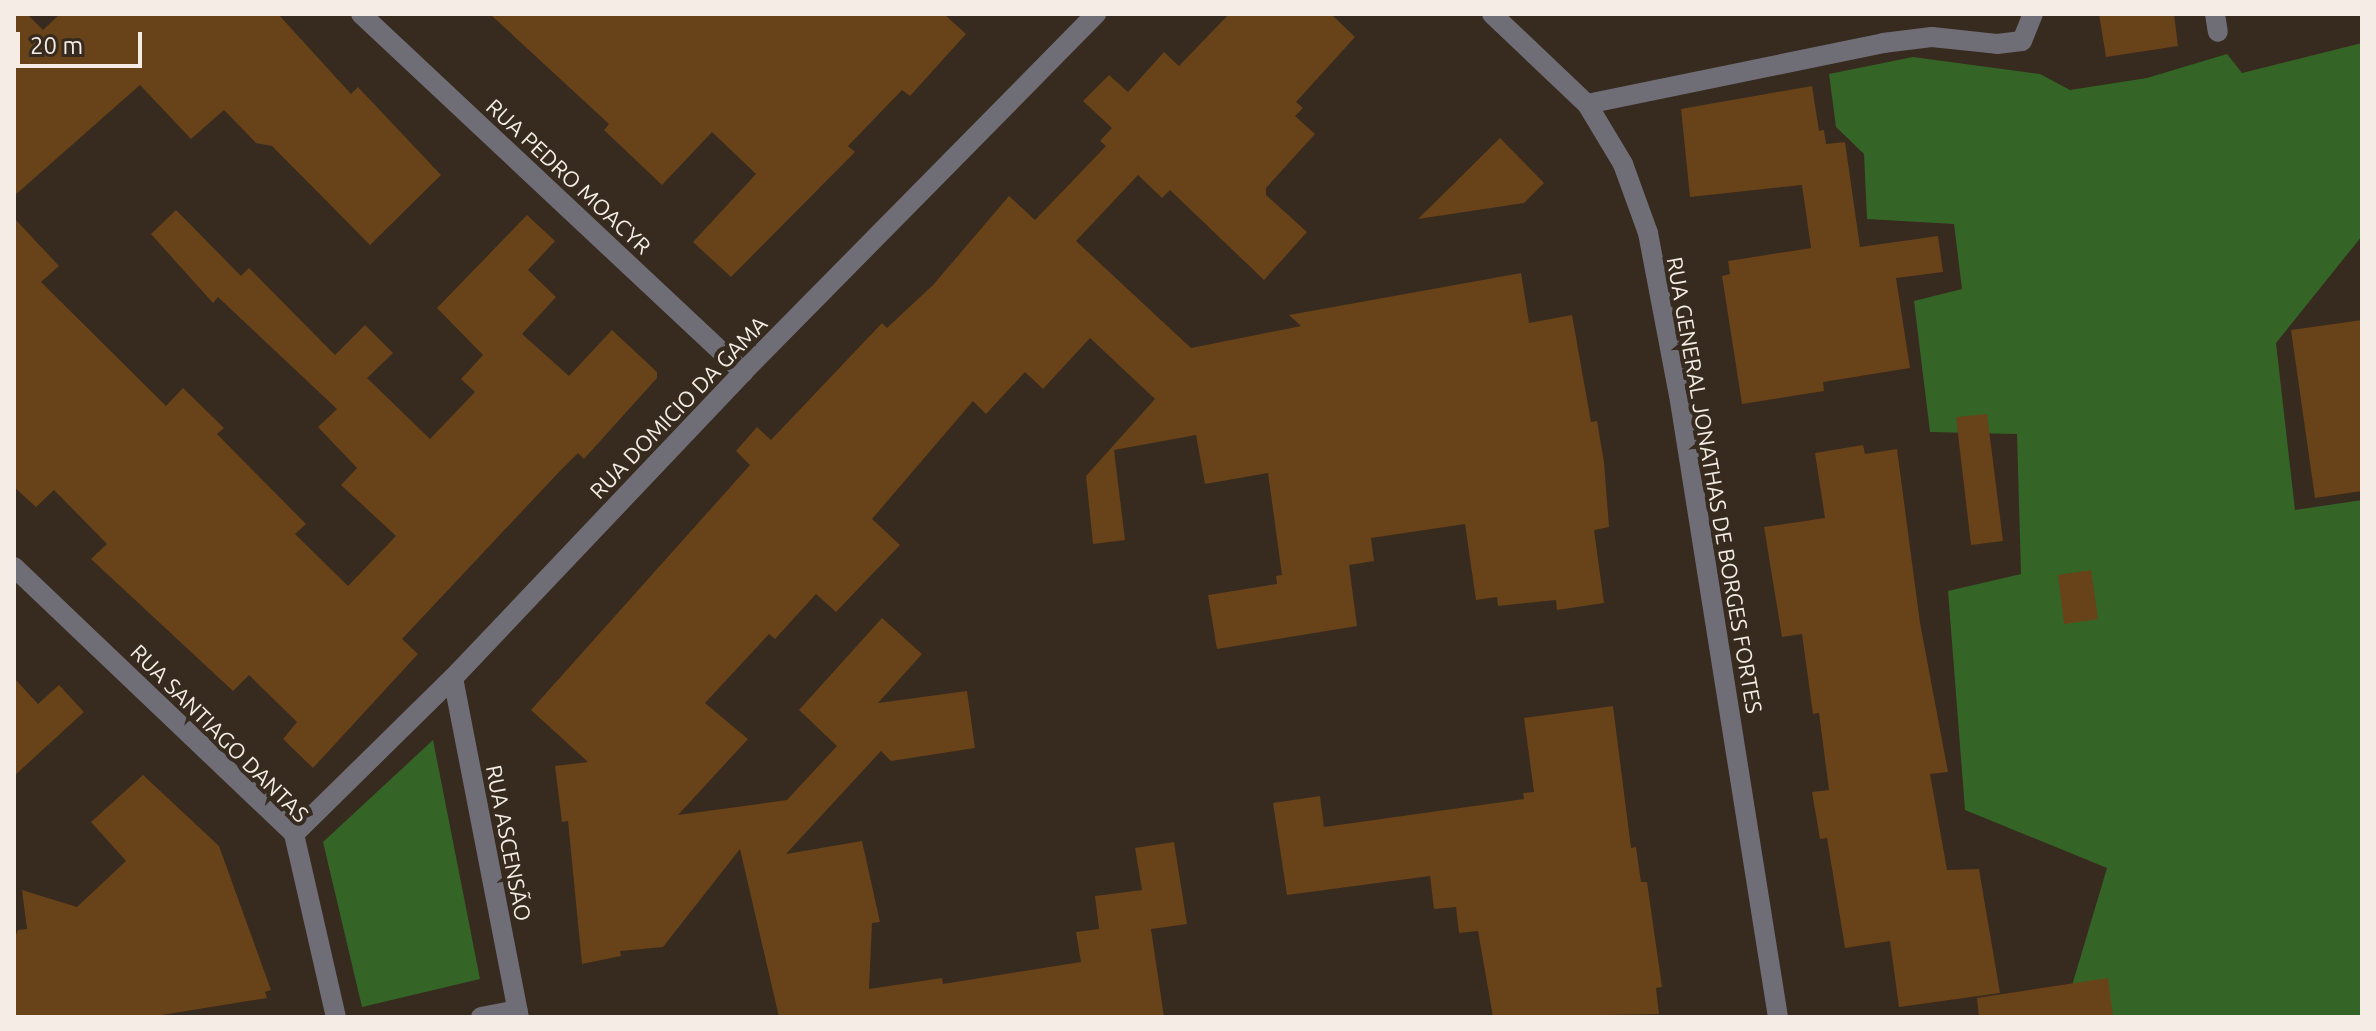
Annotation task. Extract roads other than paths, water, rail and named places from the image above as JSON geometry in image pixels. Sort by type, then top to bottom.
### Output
[{"type":"street","name":"RUA PEDRO MOACYR","points":[[361,14],[743,372]]},
{"type":"street","name":"RUA DOMICIO DA GAMA","points":[[294,834],[453,678],[743,372],[1096,14]]},
{"type":"street","name":"RUA GENERAL JONATHAS DE BORGES FORTES","points":[[1492,14],[1587,104],[1623,164],[1648,233],[1679,395],[1778,1017]]},
{"type":"street","points":[[1587,104],[1883,43],[1932,37],[1997,44],[2022,41],[2033,14]]},
{"type":"street","name":"RUA SANTIAGO DANTAS","points":[[14,567],[294,834],[336,1017]]},
{"type":"street","name":"RUA ASCENSÃO","points":[[453,678],[518,1013]]},
{"type":"street","points":[[481,1017],[518,1013]]}]
